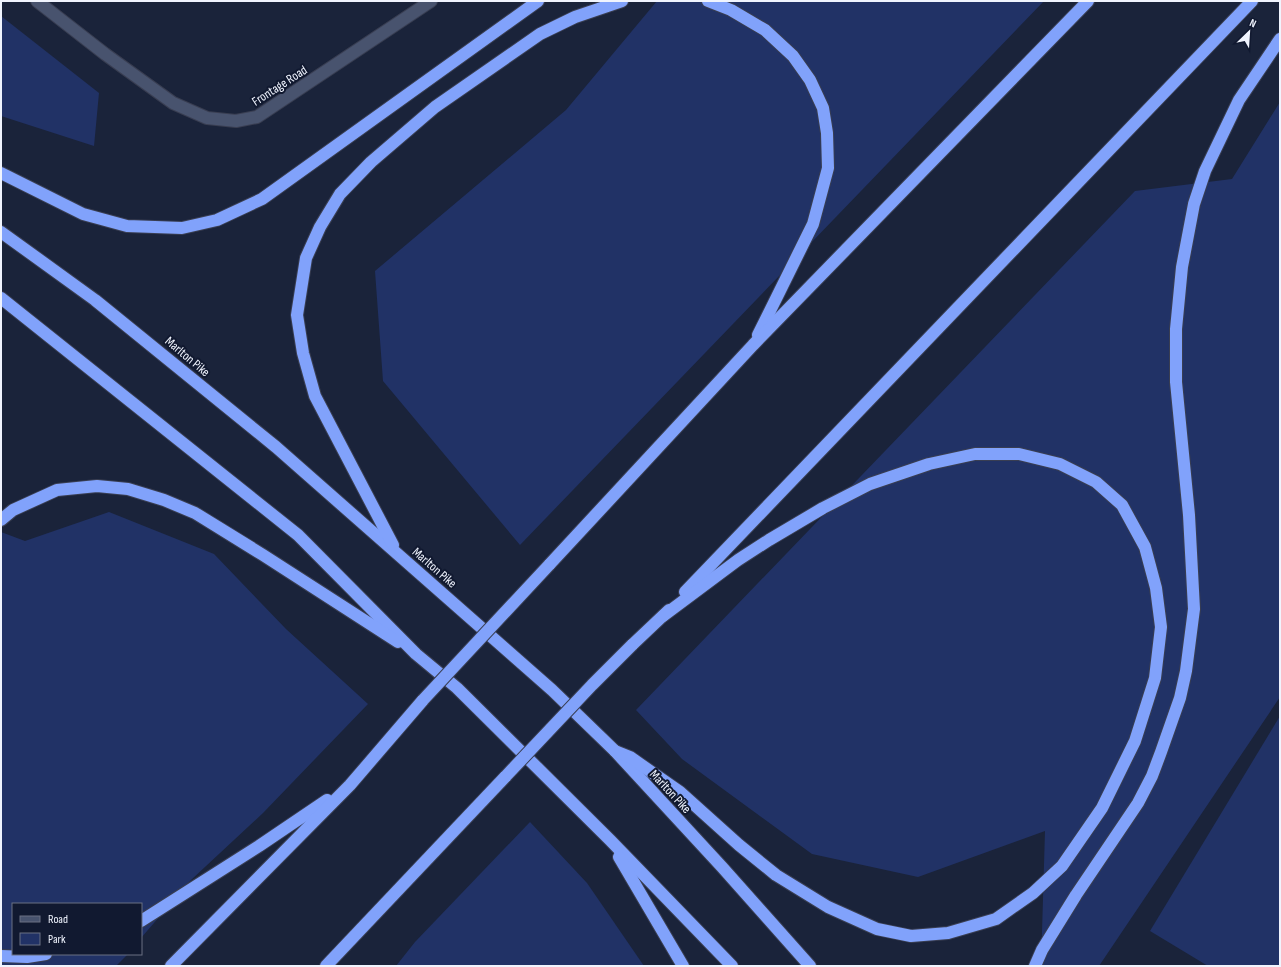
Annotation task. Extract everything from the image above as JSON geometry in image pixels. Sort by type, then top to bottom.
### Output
[{"type":"highway","points":[[1,173],[83,214],[127,226],[182,228],[216,220],[262,199],[538,1]]},
{"type":"highway","points":[[396,552],[315,396],[303,353],[297,316],[306,258],[320,226],[340,194],[371,162],[435,107],[540,34],[575,17],[622,1]]},
{"type":"highway","points":[[708,1],[731,10],[765,30],[793,56],[810,80],[820,101],[823,108],[827,133],[828,168],[813,224],[753,345]]},
{"type":"highway","points":[[172,966],[350,785],[423,700],[753,345],[1088,1]]},
{"type":"highway","points":[[326,966],[592,685],[663,616],[1252,1]]},
{"type":"highway","points":[[1035,966],[1042,950],[1076,895],[1138,803],[1152,776],[1180,698],[1189,650],[1194,608],[1189,515],[1176,382],[1176,329],[1182,267],[1194,204],[1205,171],[1239,100],[1280,39]]},
{"type":"highway","name":"Marlton Pike","points":[[1,232],[96,300],[276,447],[552,690],[615,751],[722,867],[810,966]]},
{"type":"highway","points":[[1,298],[298,534],[416,654],[457,688],[610,840],[732,966]]},
{"type":"highway","points":[[615,751],[630,757],[680,792],[739,845],[776,875],[828,907],[877,929],[911,936],[948,933],[996,919],[1033,893],[1062,866],[1102,808],[1135,741],[1155,678],[1161,627],[1156,588],[1145,547],[1122,505],[1096,482],[1060,464],[1018,454],[975,454],[930,464],[870,484],[823,508],[738,560],[663,616]]},
{"type":"highway","points":[[1,520],[13,510],[57,490],[97,486],[128,489],[164,500],[195,513],[264,555],[416,654]]},
{"type":"highway","points":[[142,920],[259,846],[350,785]]},
{"type":"highway","points":[[610,840],[683,966]]},
{"type":"highway","points":[[1,956],[28,957],[40,955]]},
{"type":"street","name":"Frontage Road","points":[[37,1],[105,54],[173,103],[207,118],[236,121],[257,117],[431,1]]},
{"type":"green space","points":[[657,1],[1044,1],[520,545],[383,381],[375,271],[566,110]]},
{"type":"green space","points":[[1,16],[99,93],[94,146],[1,116]]},
{"type":"green space","points":[[1280,102],[1280,697],[1099,966],[1041,966],[1045,831],[918,877],[812,854],[682,759],[636,710],[1135,191],[1232,179]]},
{"type":"green space","points":[[109,512],[214,554],[286,629],[368,704],[263,813],[191,880],[142,937],[142,903],[12,903],[12,955],[127,955],[116,966],[1,966],[1,532],[25,541]]},
{"type":"green space","points":[[1280,716],[1280,966],[1208,966],[1150,931]]},
{"type":"green space","points":[[530,822],[587,883],[644,966],[396,966],[415,942]]}]
